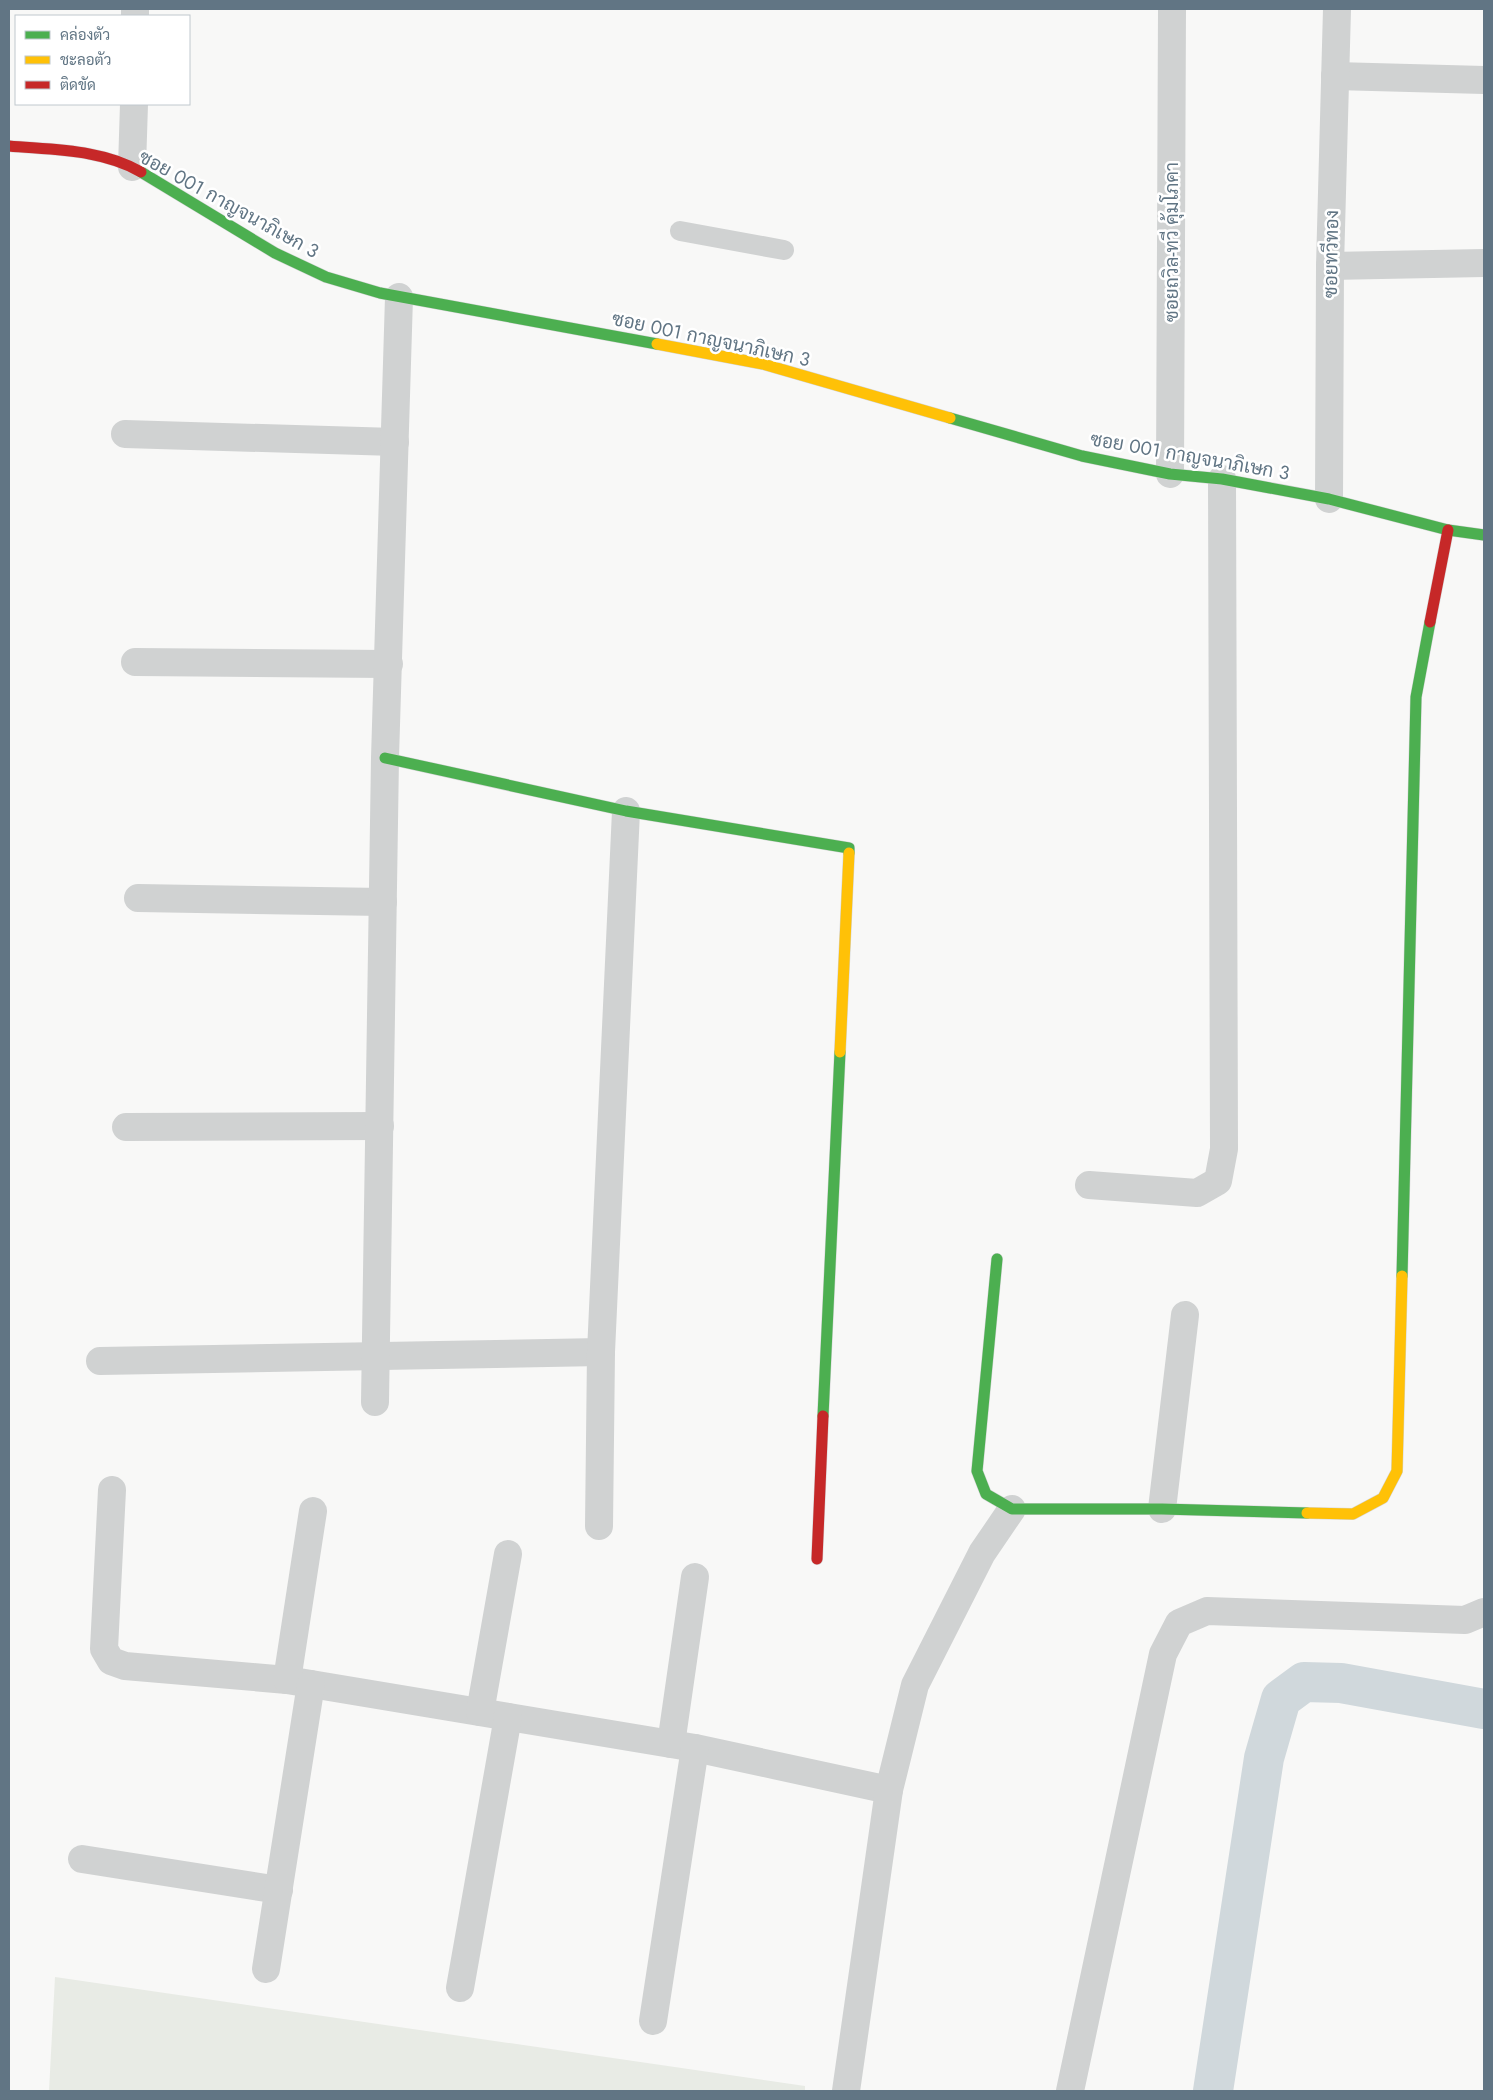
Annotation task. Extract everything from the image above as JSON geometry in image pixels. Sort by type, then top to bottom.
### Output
[{"type":"street","name":"ซอยถวิล-ทวี คุ้มโภคา","points":[[1170,474],[1172,9]]},
{"type":"street","name":"ซอยทวีทอง","points":[[1329,499],[1330,266],[1336,9]]},
{"type":"street","points":[[1335,76],[1484,80]]},
{"type":"street","points":[[132,168],[134,105]]},
{"type":"street","name":"ซอย 001 กาญจนาภิเษก 3","points":[[9,146],[91,154],[132,168],[276,253],[326,277],[380,293],[763,364],[1082,456],[1170,474],[1222,479],[1329,499],[1448,530],[1484,534]]},
{"type":"street","points":[[1330,266],[1484,262]]},
{"type":"street","points":[[375,1402],[385,758],[399,297]]},
{"type":"street","points":[[125,434],[395,442]]},
{"type":"street","points":[[1089,1185],[1197,1193],[1218,1181],[1224,1149],[1222,479]]},
{"type":"street","points":[[997,1259],[977,1470],[986,1494],[1012,1510],[1162,1509],[1353,1514],[1383,1498],[1397,1471],[1416,697],[1448,530]]},
{"type":"street","points":[[135,662],[389,664]]},
{"type":"street","points":[[385,758],[626,811],[849,848],[817,1559]]},
{"type":"street","points":[[599,1526],[601,1352],[626,811]]},
{"type":"street","points":[[138,898],[383,902]]},
{"type":"street","points":[[126,1127],[380,1126]]},
{"type":"street","points":[[1162,1509],[1185,1315]]},
{"type":"street","points":[[100,1361],[601,1352]]},
{"type":"street","points":[[112,1490],[104,1649],[111,1661],[125,1666],[299,1682],[480,1712],[683,1746],[889,1790]]},
{"type":"street","points":[[846,2091],[889,1790],[915,1685],[982,1553],[1012,1510]]},
{"type":"street","points":[[266,1969],[279,1890],[313,1511]]},
{"type":"street","points":[[480,1712],[508,1554]]},
{"type":"street","points":[[653,2021],[683,1746],[696,1577]]},
{"type":"street","points":[[1070,2091],[1162,1654],[1179,1622],[1207,1610],[1465,1620],[1484,1612]]},
{"type":"street","points":[[460,1988],[508,1717]]},
{"type":"street","points":[[82,1859],[279,1890]]},
{"type":"lane","points":[[680,231],[784,250]]},
{"type":"shaded area","points":[[55,1977],[805,2086],[805,2091],[49,2091]]},
{"type":"waterway","points":[[1213,2091],[1264,1758],[1281,1699],[1304,1682],[1341,1683],[1484,1709]]},
{"type":"traffic: fast","points":[[141,172],[275,253],[326,277],[380,293],[657,344]]},
{"type":"traffic: fast","points":[[950,418],[1082,456],[1170,474],[1222,479],[1329,499],[1448,530],[1484,535]]},
{"type":"traffic: fast","points":[[1402,1276],[1416,697],[1430,622]]},
{"type":"traffic: fast","points":[[385,758],[626,811],[849,848],[849,853]]},
{"type":"traffic: fast","points":[[823,1416],[840,1052]]},
{"type":"traffic: fast","points":[[997,1259],[977,1471],[986,1494],[1012,1509],[1162,1509],[1307,1513]]},
{"type":"traffic: slow","points":[[657,344],[763,364],[950,418]]},
{"type":"traffic: slow","points":[[840,1052],[849,853]]},
{"type":"traffic: slow","points":[[1307,1513],[1353,1514],[1383,1498],[1397,1471],[1402,1276]]},
{"type":"traffic: jam","points":[[9,146],[93,155],[126,164],[141,172]]},
{"type":"traffic: jam","points":[[1430,622],[1448,530]]},
{"type":"traffic: jam","points":[[817,1559],[823,1416]]}]
